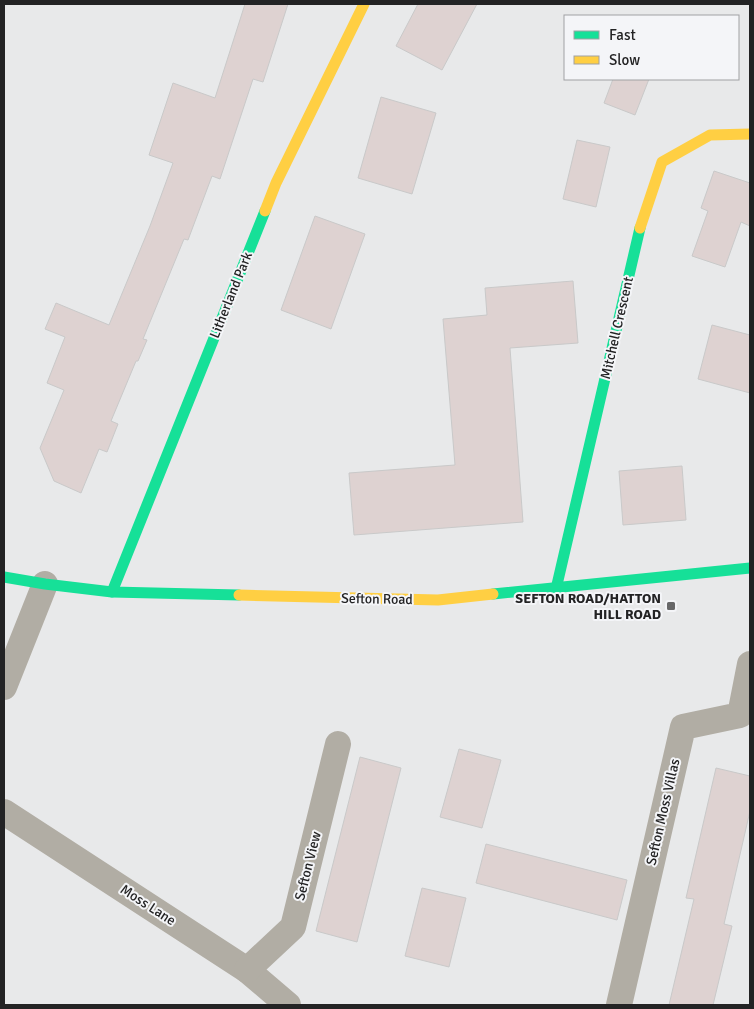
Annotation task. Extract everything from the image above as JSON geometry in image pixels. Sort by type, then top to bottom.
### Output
[{"type":"street","name":"Litherland Park","points":[[112,592],[276,183],[364,4]]},
{"type":"street","name":"Mitchell Crescent","points":[[556,588],[643,216],[662,162],[710,135],[750,134]]},
{"type":"street","name":"Sefton Road","points":[[4,577],[112,592],[438,600],[750,568]]},
{"type":"street","points":[[4,687],[45,584]]},
{"type":"street","name":"Sefton Moss Villas","points":[[619,1005],[683,727],[740,715],[750,664]]},
{"type":"street","name":"Sefton View","points":[[247,970],[293,926],[338,744]]},
{"type":"street","name":"Moss Lane","points":[[4,812],[247,970],[288,1005]]},
{"type":"building","points":[[245,4],[288,4],[263,82],[253,79],[220,179],[212,176],[188,240],[184,239],[143,339],[147,340],[138,361],[136,361],[111,421],[118,424],[107,452],[99,449],[81,493],[54,481],[40,448],[64,390],[47,383],[65,337],[45,329],[56,303],[109,325],[150,226],[173,163],[149,155],[173,83],[215,98]]},
{"type":"building","points":[[418,4],[477,4],[442,70],[396,46]]},
{"type":"building","points":[[613,80],[649,80],[635,115],[604,103]]},
{"type":"building","points":[[381,97],[436,113],[412,194],[358,178]]},
{"type":"building","points":[[577,140],[610,147],[596,207],[563,199]]},
{"type":"building","points":[[714,171],[750,183],[750,226],[741,222],[725,267],[692,256],[708,211],[701,208]]},
{"type":"building","points":[[315,216],[365,234],[331,329],[281,310]]},
{"type":"building","points":[[573,281],[578,343],[510,348],[523,522],[354,535],[349,473],[455,465],[443,319],[487,315],[485,288]]},
{"type":"building","points":[[712,325],[750,335],[750,393],[698,379]]},
{"type":"building","points":[[682,466],[686,520],[623,525],[619,471]]},
{"type":"building","points":[[459,749],[501,760],[482,828],[440,817]]},
{"type":"building","points":[[360,757],[401,768],[357,942],[316,931]]},
{"type":"building","points":[[716,768],[750,776],[750,811],[724,924],[732,926],[713,1005],[669,1005],[694,899],[686,898]]},
{"type":"building","points":[[486,844],[627,880],[617,920],[476,883]]},
{"type":"building","points":[[422,888],[466,898],[449,967],[405,956]]},
{"type":"traffic: fast","points":[[112,592],[265,211]]},
{"type":"traffic: fast","points":[[556,589],[640,228]]},
{"type":"traffic: fast","points":[[493,594],[750,568]]},
{"type":"traffic: fast","points":[[4,577],[112,592],[239,595]]},
{"type":"traffic: slow","points":[[265,211],[276,183],[364,4]]},
{"type":"traffic: slow","points":[[640,228],[662,162],[710,135],[750,134]]},
{"type":"traffic: slow","points":[[239,595],[438,600],[493,594]]},
{"type":"place","name":"SEFTON ROAD/HATTON HILL ROAD","points":[[671,606]]}]
